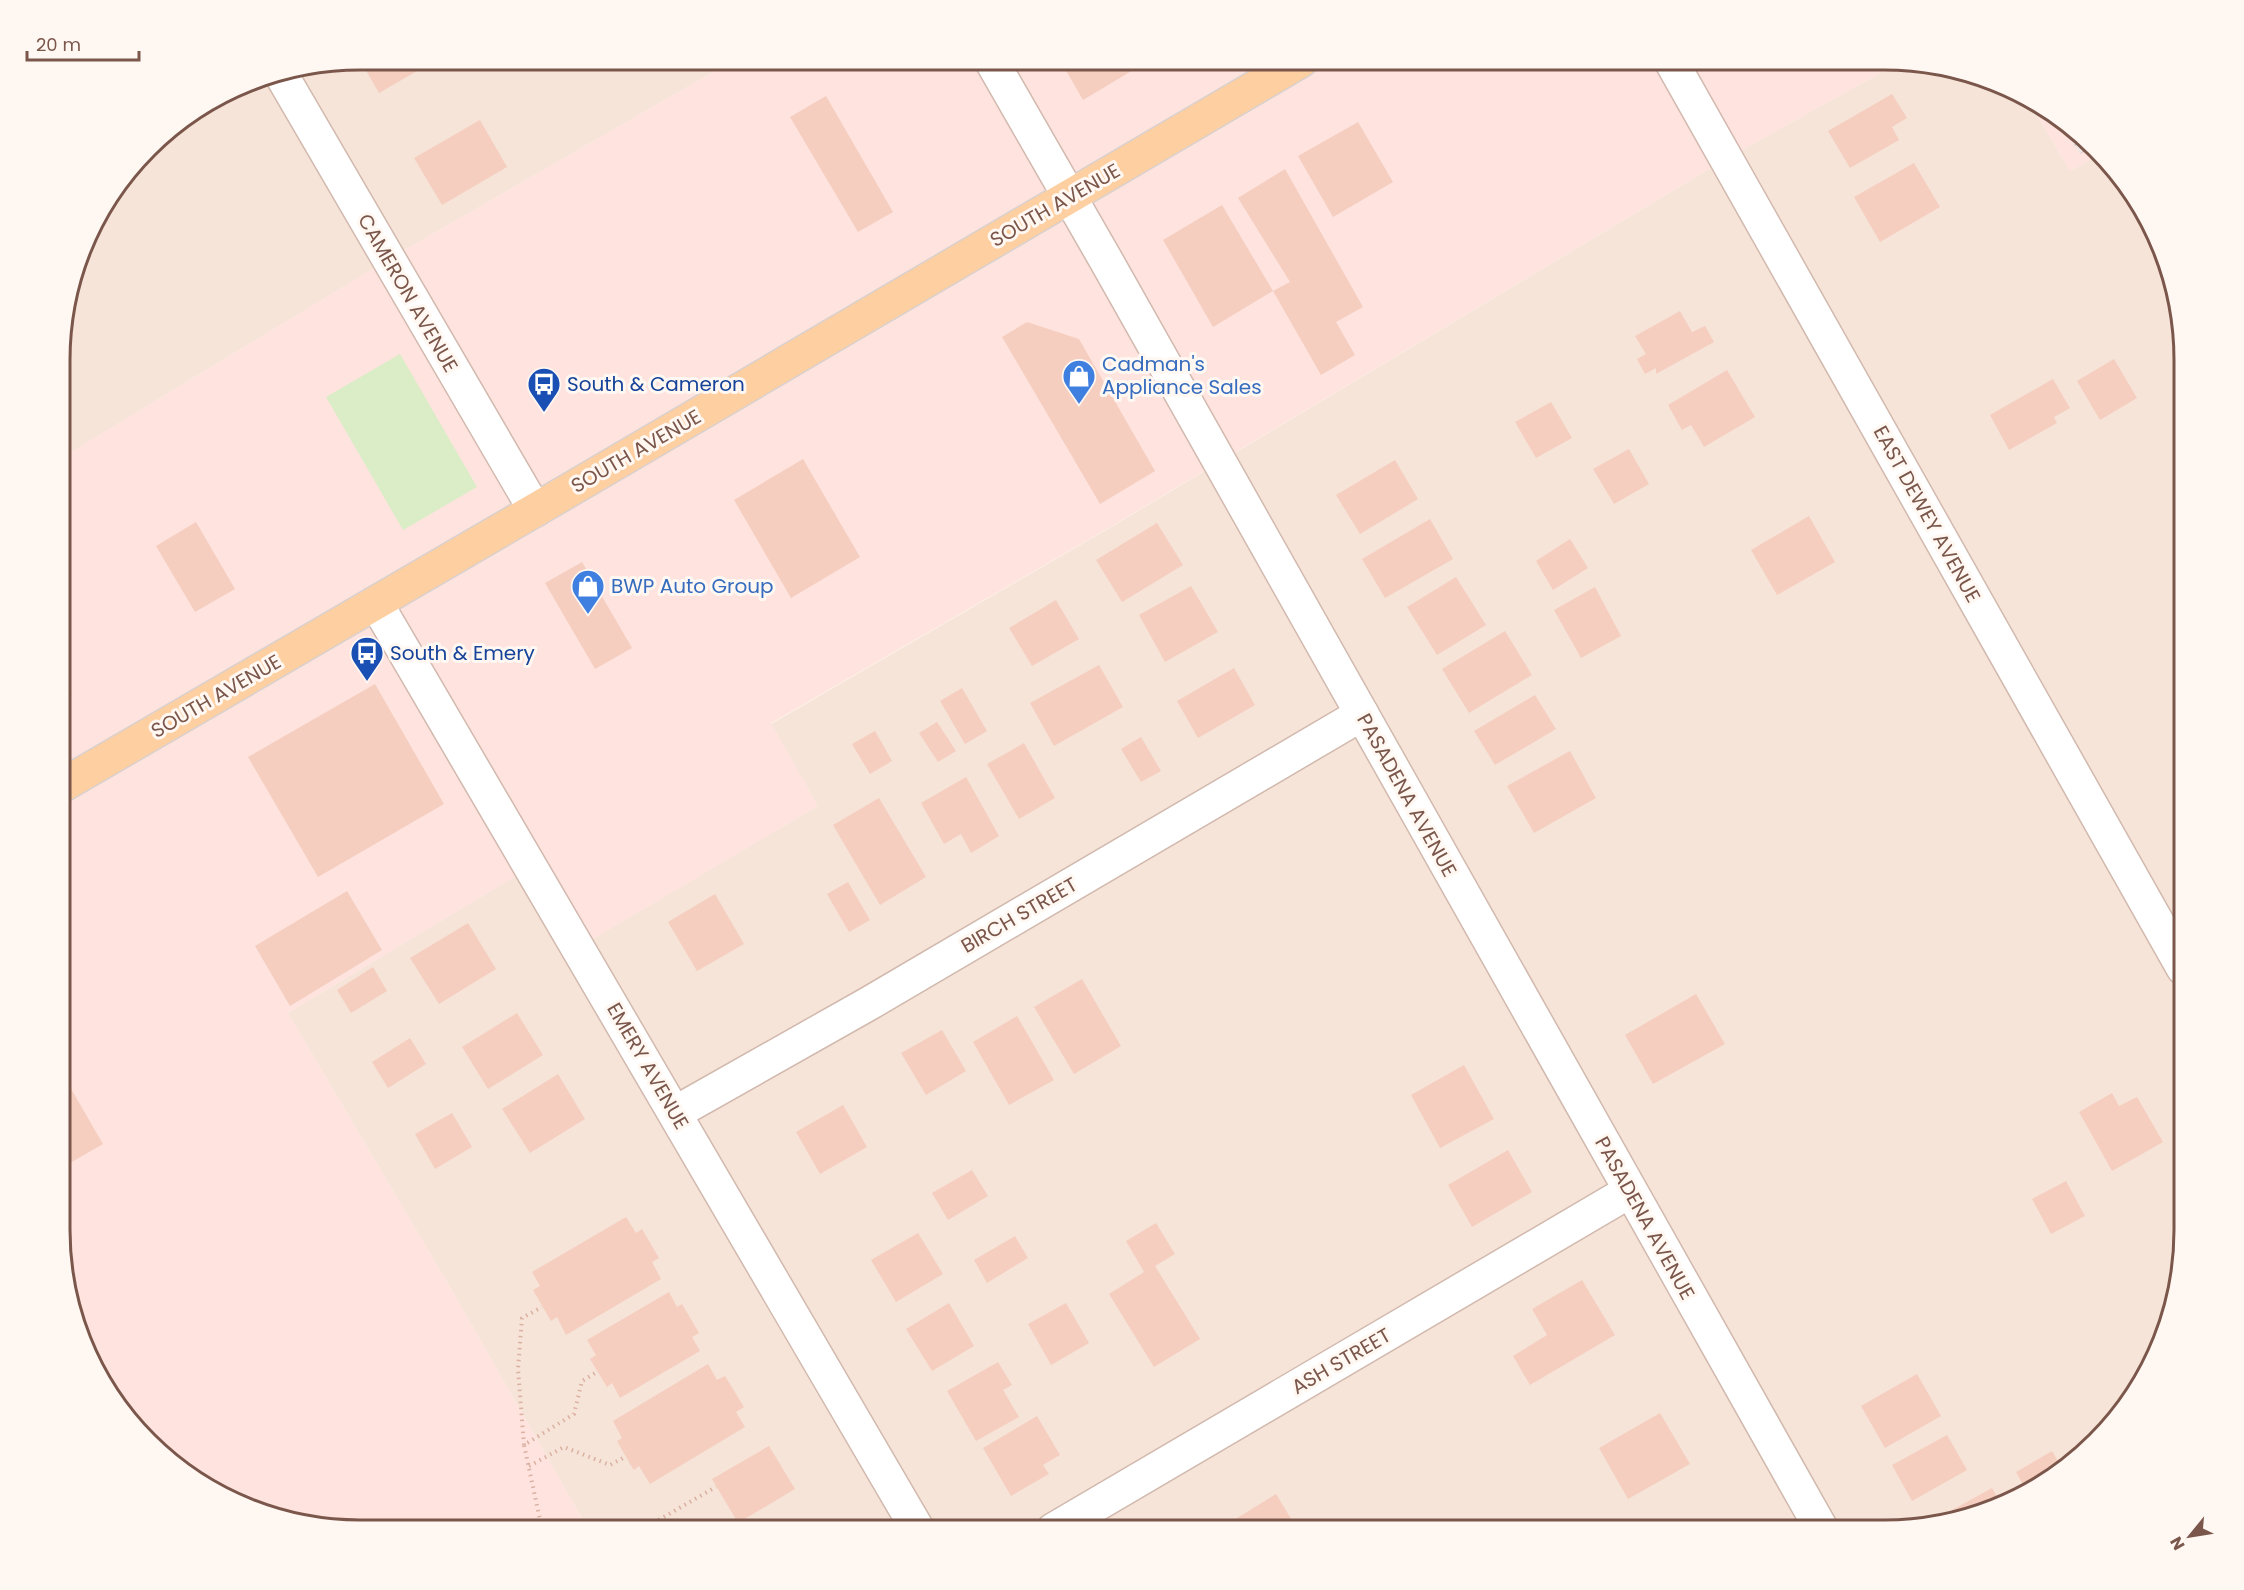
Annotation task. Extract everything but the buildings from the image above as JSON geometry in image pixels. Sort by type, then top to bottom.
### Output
[{"type":"main road","name":"SOUTH AVENUE","points":[[70,781],[1285,70]]},
{"type":"street","name":"PASADENA AVENUE","points":[[996,70],[1070,197],[1816,1520]]},
{"type":"street","name":"EAST DEWEY AVENUE","points":[[1676,70],[2174,952]]},
{"type":"street","name":"CAMERON AVENUE","points":[[285,80],[535,510]]},
{"type":"street","name":"EMERY AVENUE","points":[[376,603],[912,1520]]},
{"type":"street","name":"BIRCH STREET","points":[[675,1113],[868,1004],[1362,714]]},
{"type":"street","name":"ASH STREET","points":[[1070,1520],[1630,1191]]},
{"type":"path","points":[[540,1520],[524,1445],[518,1369],[522,1318],[542,1306]]},
{"type":"path","points":[[524,1445],[574,1414],[582,1381],[597,1372]]},
{"type":"path","points":[[529,1466],[564,1447],[610,1466],[626,1457]]},
{"type":"path","points":[[660,1520],[716,1487]]},
{"type":"shaded area","points":[[717,70],[389,259],[70,453],[70,360],[73,322],[80,285],[100,232],[119,199],[155,155],[184,130],[215,109],[232,100],[285,80],[341,71]]},
{"type":"shaded area","points":[[717,70],[1886,70],[1726,159],[1112,526],[771,723],[818,806],[578,948],[531,867],[288,1013],[457,1299],[583,1520],[341,1519],[285,1510],[232,1490],[199,1471],[169,1448],[142,1421],[119,1391],[100,1358],[86,1323],[73,1268],[70,1230],[70,453],[389,259]]},
{"type":"shaded area","points":[[1886,70],[1922,73],[1959,80],[2012,100],[2036,113],[2070,171],[2092,159],[2114,184],[2135,215],[2144,232],[2164,285],[2171,322],[2174,360],[2173,1249],[2164,1305],[2144,1358],[2125,1391],[2102,1421],[2060,1460],[2012,1490],[1959,1510],[1903,1519],[583,1520],[457,1299],[288,1013],[531,867],[579,947],[818,806],[771,724],[1113,526],[1726,159]]},
{"type":"shaded area","points":[[2036,113],[2075,142],[2092,159],[2070,171]]},
{"type":"shaded area","points":[[2070,138],[2085,151],[2080,154]]},
{"type":"green space","points":[[400,354],[477,487],[403,530],[326,397]]},
{"type":"place","name":"Cadman's Appliance Sales","points":[[1079,405]]},
{"type":"place","name":"South & Cameron","points":[[544,413]]},
{"type":"place","name":"BWP Auto Group","points":[[588,615]]},
{"type":"place","name":"South & Emery","points":[[367,682]]}]
